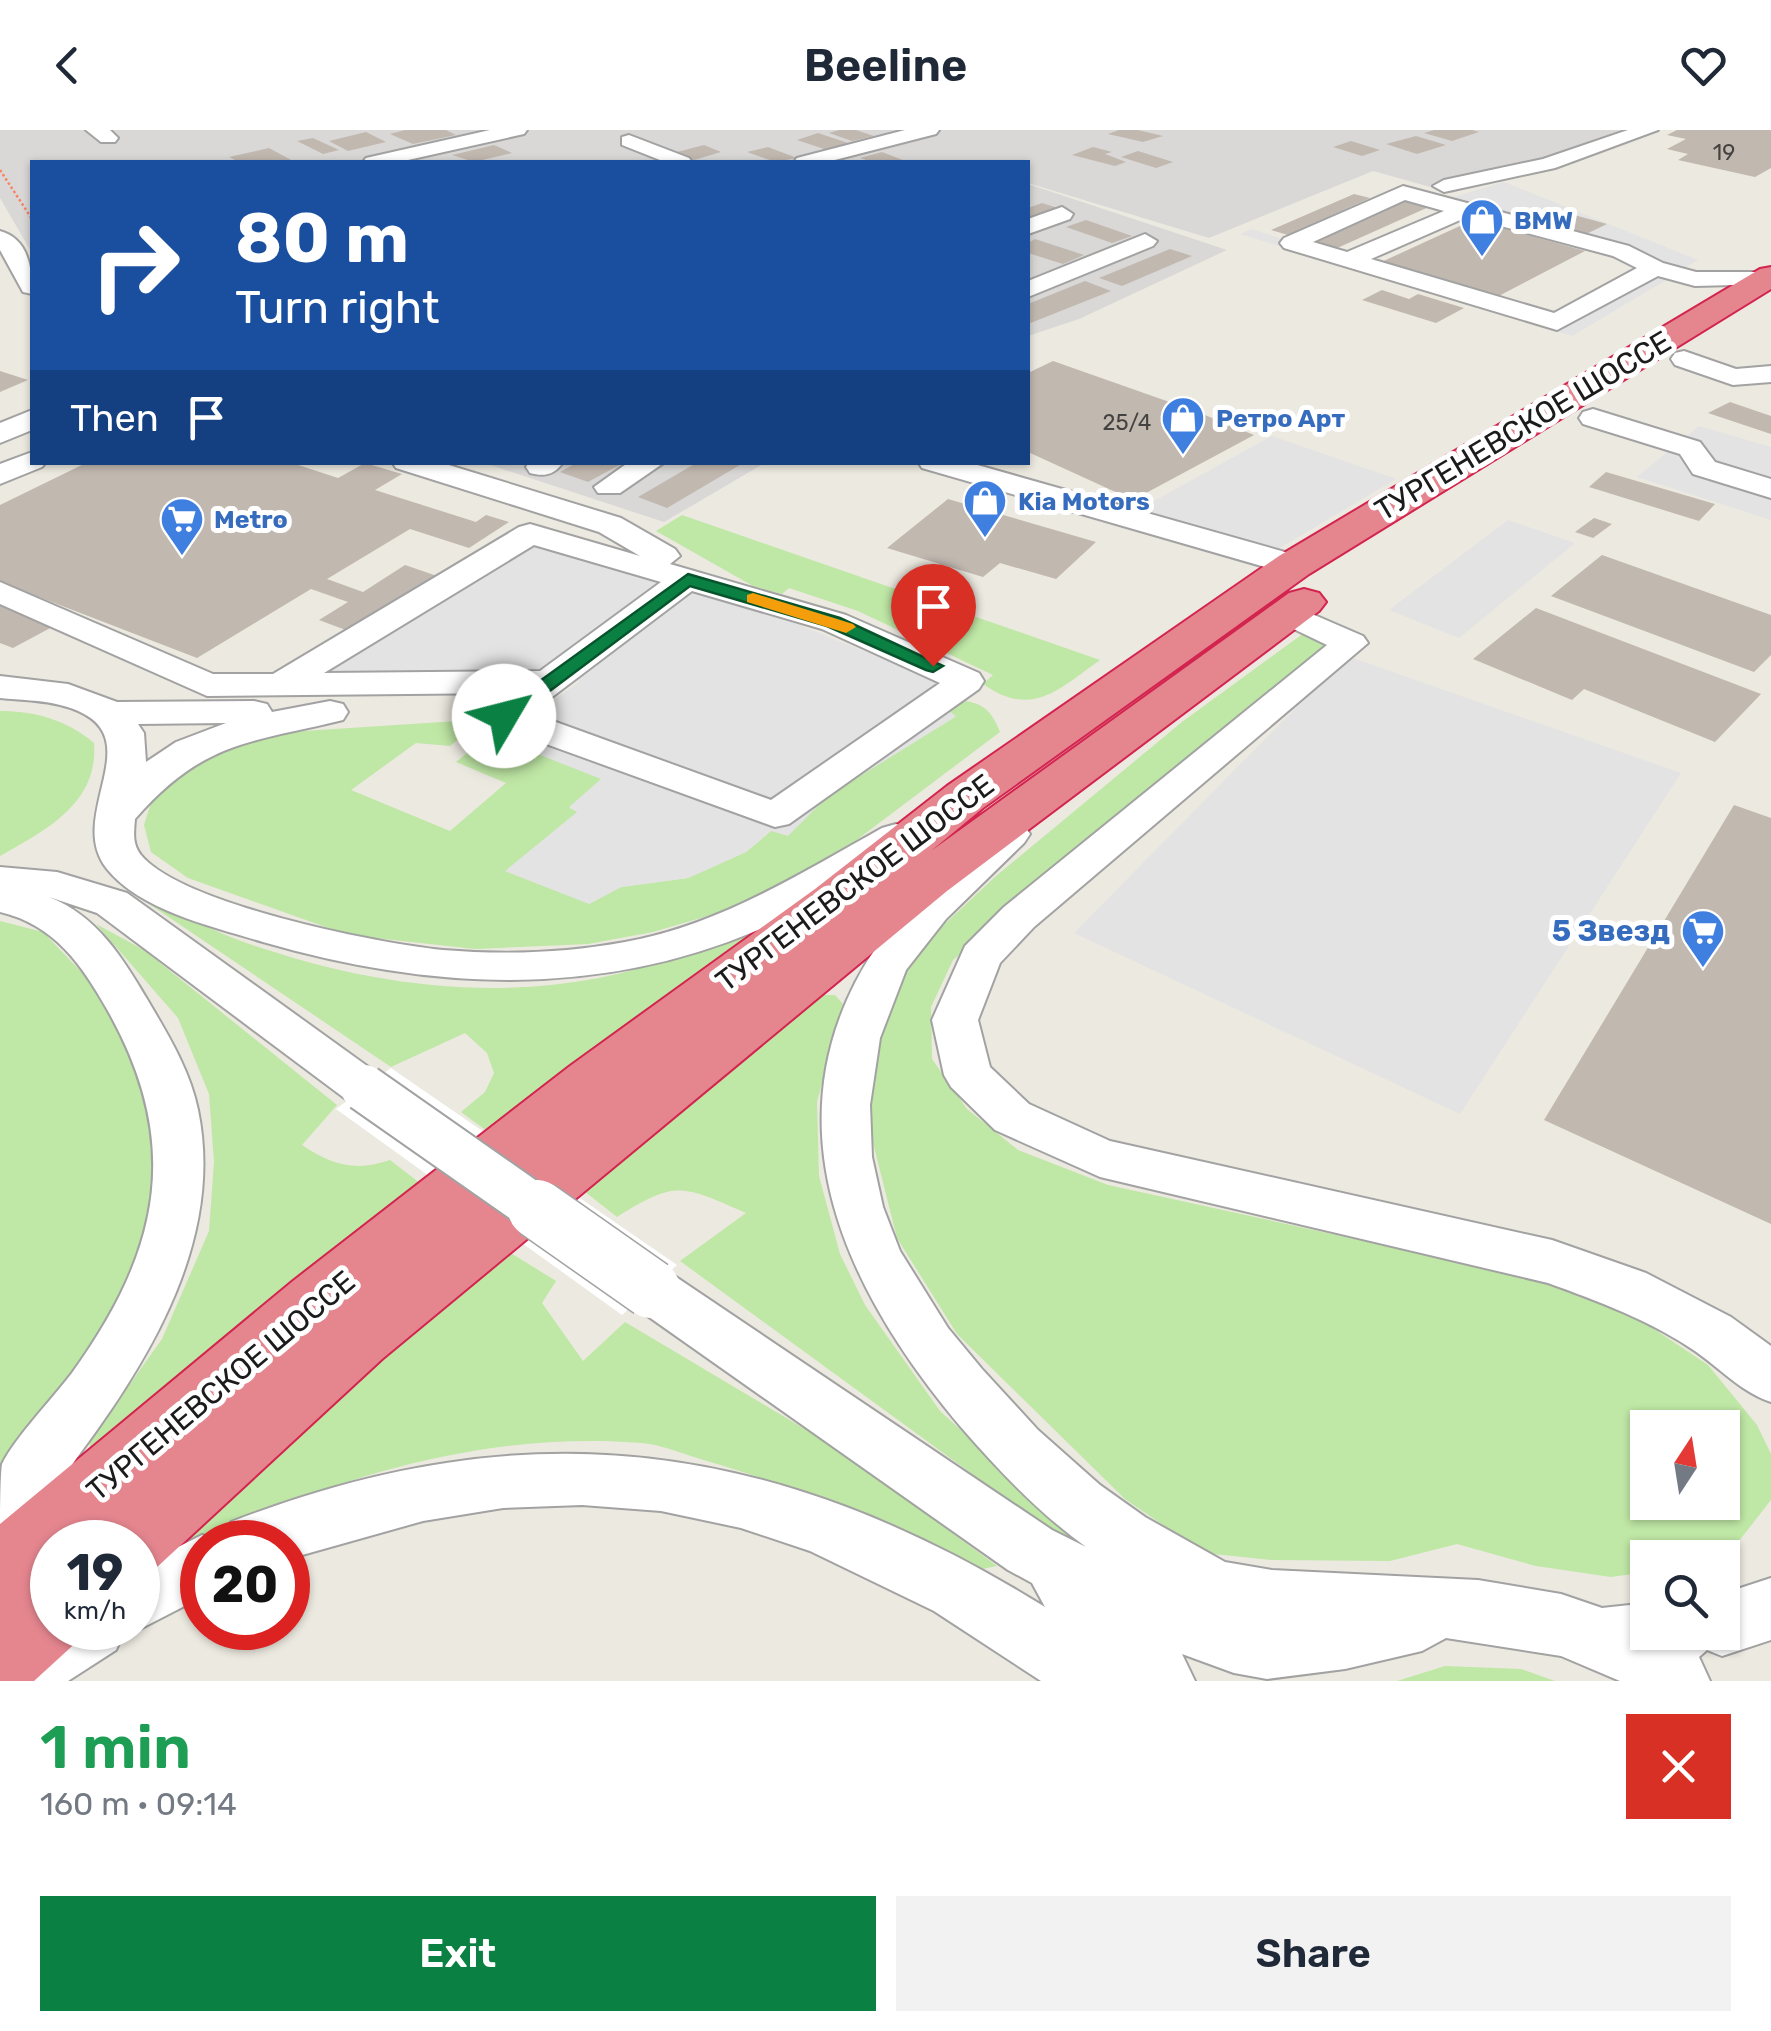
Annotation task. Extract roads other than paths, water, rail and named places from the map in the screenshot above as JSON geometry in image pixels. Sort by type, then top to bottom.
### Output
[{"type":"highway","name":"ТУРГЕНЕВСКОЕ ШОССЕ","points":[[0,1574],[348,1277],[592,1082],[834,902],[966,797],[1294,565],[1704,316],[1770,287]]},
{"type":"highway","name":"ТУРГЕНЕВСКОЕ ШОССЕ","points":[[153,1520],[357,1338],[928,879],[1347,568],[1684,359],[1770,287]]},
{"type":"highway","points":[[0,1656],[30,1629]]},
{"type":"street","points":[[383,160],[516,130]]},
{"type":"street","points":[[812,160],[929,130]]},
{"type":"street","points":[[1444,186],[1548,164],[1648,130]]},
{"type":"street","points":[[629,141],[677,160]]},
{"type":"street","points":[[1704,316],[1710,307],[1700,293],[1646,267],[1621,251],[1403,193],[1292,243],[1535,315],[1646,267],[1770,287]]},
{"type":"street","points":[[1351,259],[1467,208]]},
{"type":"street","points":[[1030,226],[1062,214]]},
{"type":"street","points":[[0,238],[9,245],[30,284]]},
{"type":"street","points":[[1030,289],[1145,241]]},
{"type":"street","points":[[1684,359],[1734,377],[1771,374]]},
{"type":"street","points":[[0,434],[30,420]]},
{"type":"street","points":[[1586,422],[1690,448],[1704,468],[1771,489]]},
{"type":"street","points":[[0,475],[30,463]]},
{"type":"street","points":[[416,465],[610,525],[647,544],[697,582]]},
{"type":"street","points":[[610,487],[646,465]]},
{"type":"street","points":[[941,465],[1193,548],[1294,565]]},
{"type":"street","points":[[279,685],[530,534],[697,582],[834,622],[966,681],[776,816],[504,716],[697,582]]},
{"type":"street","points":[[0,592],[207,686],[536,692]]},
{"type":"street","points":[[1289,614],[1351,644],[1293,686],[1019,917],[981,957],[955,1020],[968,1075],[1012,1118],[1100,1158],[1552,1262],[1608,1282],[1712,1333],[1771,1378]]},
{"type":"street","points":[[0,687],[66,696],[110,713],[330,712],[536,692]]},
{"type":"street","points":[[112,903],[94,876],[89,852],[100,817],[120,798],[187,750],[226,734],[330,712]]},
{"type":"street","points":[[110,713],[123,725],[129,738],[113,838],[120,859],[156,884],[251,923],[374,958],[435,966],[503,967],[628,955],[684,942],[776,905],[966,797]]},
{"type":"street","points":[[1064,781],[914,928],[877,981],[860,1024],[843,1111],[854,1203],[879,1264],[909,1319],[956,1381],[1064,1496],[1161,1561],[1224,1592],[1262,1601],[1476,1607],[1600,1636],[1655,1664],[1678,1681]]},
{"type":"street","points":[[0,880],[42,881],[112,903],[364,1088],[1030,1550],[1157,1614],[1234,1642],[1267,1647],[1346,1638],[1476,1607]]},
{"type":"street","points":[[0,898],[61,918],[80,932],[106,966],[162,1069],[175,1112],[180,1154],[172,1233],[154,1280],[94,1389],[0,1512]]},
{"type":"street","points":[[310,1524],[365,1506],[467,1483],[616,1478],[689,1486],[764,1505],[867,1544],[996,1609],[1091,1681]]},
{"type":"street","points":[[1030,1550],[1163,1681]]},
{"type":"street","points":[[1740,1619],[1771,1609]]},
{"type":"street","points":[[1600,1636],[1630,1635]]},
{"type":"street","points":[[9,1681],[59,1650]]},
{"type":"place","name":"BMW","points":[[1482,258]]},
{"type":"place","name":"Ретро Арт","points":[[1183,456]]},
{"type":"place","name":"Kia Motors","points":[[985,539]]},
{"type":"place","name":"Metro","points":[[182,557]]},
{"type":"place","name":"5 Звезд","points":[[1703,969]]}]
